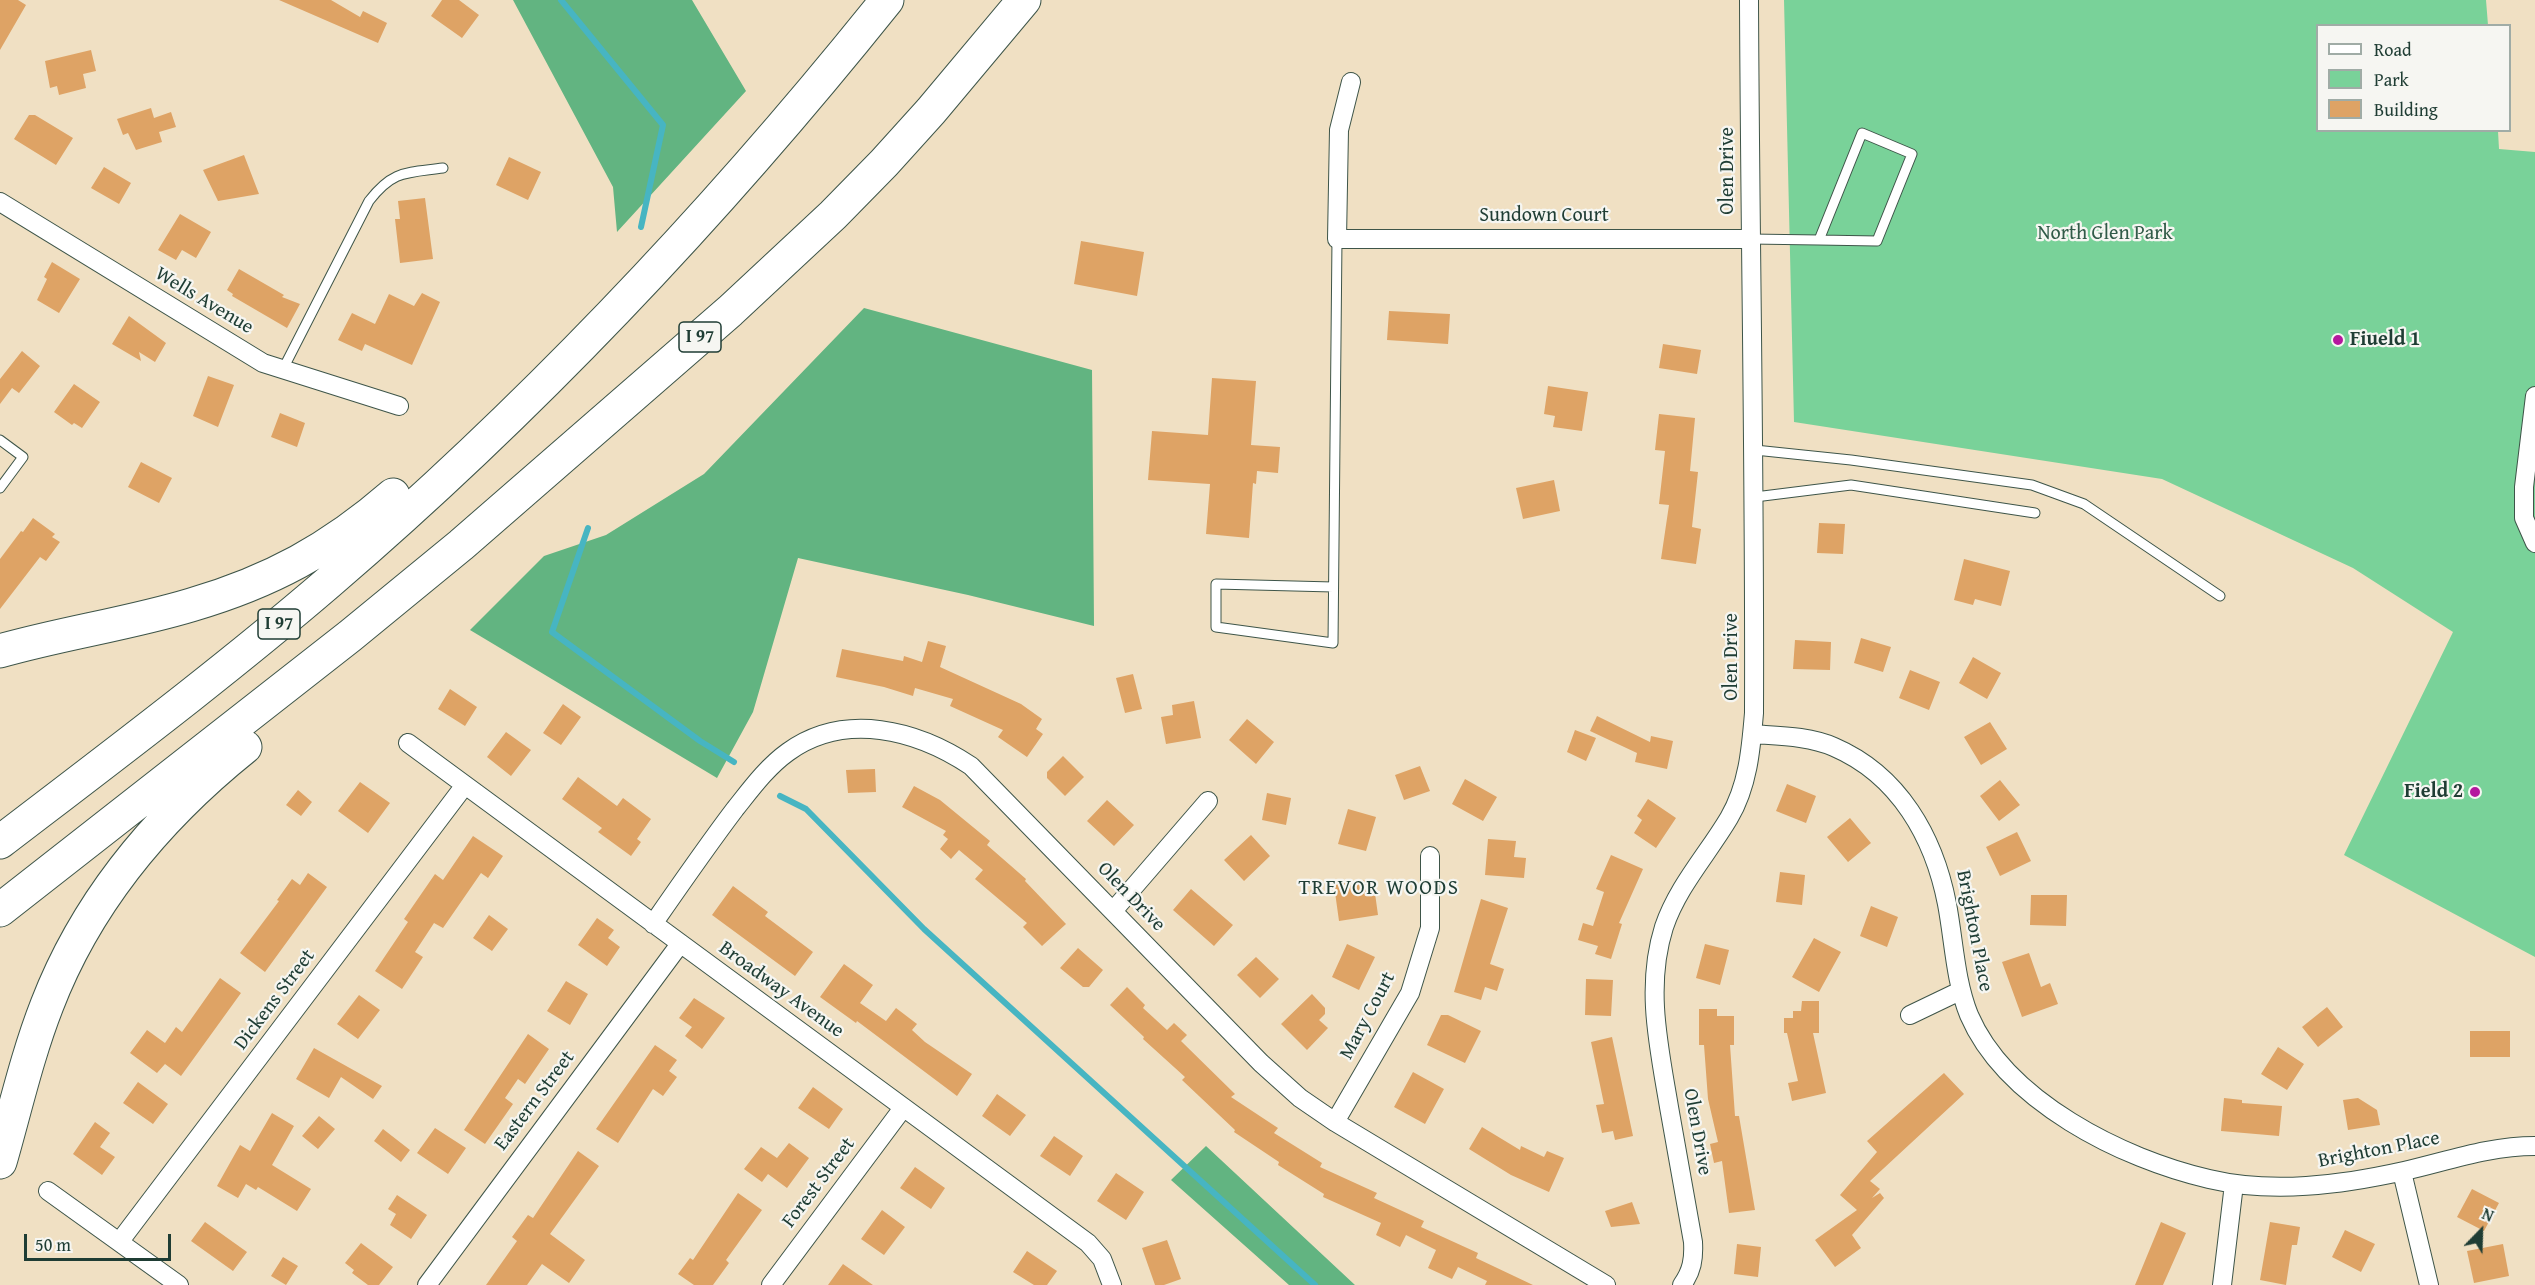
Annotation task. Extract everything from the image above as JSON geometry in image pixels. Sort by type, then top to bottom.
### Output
[{"type":"highway","name":"I 97","points":[[0,842],[277,626],[390,528],[542,386],[641,286],[736,182],[887,0]]},
{"type":"highway","name":"I 97","points":[[0,910],[295,680],[405,591],[685,350],[826,222],[931,111],[1024,0]]},
{"type":"highway","points":[[0,651],[189,606],[241,588],[293,565],[340,539],[433,460],[542,386]]},
{"type":"highway","points":[[0,1162],[47,1003],[79,936],[123,870],[158,826],[191,792],[261,734],[405,591]]},
{"type":"street","name":"Olen Drive","points":[[1682,1285],[1691,1271],[1694,1260],[1693,1242],[1659,1045],[1654,1000],[1655,971],[1665,927],[1678,897],[1729,818],[1742,790],[1752,734],[1755,450],[1750,239],[1749,0]]},
{"type":"street","points":[[1337,239],[1339,130],[1351,82]]},
{"type":"street","name":"Wells Avenue","points":[[0,202],[241,351],[282,371],[399,406]]},
{"type":"street","name":"Sundown Court","points":[[1337,239],[1750,239]]},
{"type":"street","points":[[2535,396],[2524,487],[2524,518],[2535,543]]},
{"type":"street","name":"Olen Drive","points":[[653,924],[722,826],[773,765],[801,744],[838,732],[860,730],[883,730],[925,740],[971,766],[1282,1082],[1335,1122],[1606,1285]]},
{"type":"street","name":"Brighton Place","points":[[1752,734],[1809,740],[1833,746],[1870,769],[1900,797],[1926,834],[1935,854],[1947,904],[1960,991],[1970,1017],[1994,1055],[2009,1073],[2049,1106],[2092,1134],[2135,1155],[2182,1172],[2234,1184],[2281,1188],[2402,1172],[2484,1150],[2535,1146]]},
{"type":"street","name":"Broadway Avenue","points":[[408,743],[1088,1243],[1102,1259],[1108,1282]]},
{"type":"street","name":"Dickens Street","points":[[120,1241],[465,785]]},
{"type":"street","points":[[1113,911],[1208,801]]},
{"type":"street","name":"Mary Court","points":[[1335,1122],[1410,993],[1430,928],[1430,856]]},
{"type":"street","name":"Eastern Street","points":[[427,1285],[680,944]]},
{"type":"street","points":[[1910,1015],[1960,991]]},
{"type":"street","name":"Forest Street","points":[[771,1285],[903,1108]]},
{"type":"street","points":[[2402,1172],[2430,1285]]},
{"type":"street","points":[[2222,1285],[2234,1184]]},
{"type":"street","points":[[48,1191],[179,1285]]},
{"type":"lane","points":[[1750,239],[1877,241],[1912,154],[1862,134],[1819,240]]},
{"type":"lane","points":[[282,371],[369,201],[383,183],[399,174],[443,168]]},
{"type":"lane","points":[[1333,586],[1216,584],[1216,627],[1333,643],[1337,239]]},
{"type":"lane","points":[[0,440],[23,457],[0,488]]},
{"type":"lane","points":[[1755,450],[1851,460],[2032,485],[2084,504],[2220,596]]},
{"type":"lane","points":[[1755,497],[1851,485],[2035,513]]},
{"type":"green space","points":[[513,0],[692,0],[746,91],[617,232],[613,187]]},
{"type":"green space","name":"North Glen Park","points":[[1784,0],[2486,0],[2488,24],[2316,24],[2316,132],[2498,132],[2499,149],[2535,152],[2535,957],[2344,855],[2453,632],[2353,568],[2162,479],[1794,422]]},
{"type":"green space","points":[[864,308],[1092,370],[1094,626],[968,595],[798,558],[753,712],[717,778],[470,630],[544,556],[606,535],[704,474]]},
{"type":"green space","points":[[1206,1146],[1355,1285],[1289,1285],[1171,1180]]},
{"type":"building","points":[[0,0],[18,0],[26,5],[0,50]]},
{"type":"building","points":[[279,0],[331,0],[360,17],[363,11],[387,23],[378,43]]},
{"type":"building","points":[[442,0],[459,0],[479,15],[462,38],[431,16]]},
{"type":"building","points":[[91,50],[96,71],[83,74],[86,88],[59,95],[57,86],[50,88],[45,61]]},
{"type":"building","points":[[151,108],[154,118],[171,112],[176,127],[159,132],[162,142],[136,150],[128,133],[123,135],[117,119]]},
{"type":"building","points":[[29,115],[35,115],[73,138],[56,165],[14,139]]},
{"type":"building","points":[[244,155],[259,194],[218,201],[203,170]]},
{"type":"building","points":[[509,157],[541,172],[528,200],[496,185]]},
{"type":"building","points":[[104,167],[131,183],[119,204],[91,188]]},
{"type":"building","points":[[425,198],[433,259],[400,263],[395,219],[400,219],[398,201]]},
{"type":"building","points":[[180,214],[211,232],[196,258],[182,250],[176,260],[158,250]]},
{"type":"building","points":[[1081,241],[1144,252],[1137,296],[1074,284]]},
{"type":"building","points":[[52,262],[80,279],[59,313],[37,300],[47,279],[44,277]]},
{"type":"building","points":[[239,269],[284,295],[282,297],[300,304],[287,328],[232,296],[233,294],[227,290]]},
{"type":"building","points":[[422,293],[440,302],[412,365],[365,344],[362,351],[338,340],[352,313],[375,324],[389,294],[414,306]]},
{"type":"building","points":[[1389,311],[1450,314],[1448,344],[1387,340]]},
{"type":"building","points":[[129,316],[166,343],[155,362],[139,352],[141,361],[112,344]]},
{"type":"building","points":[[1663,344],[1701,350],[1697,374],[1659,368]]},
{"type":"building","points":[[22,351],[40,366],[19,393],[12,388],[0,404],[0,379]]},
{"type":"building","points":[[208,376],[234,385],[218,427],[193,416]]},
{"type":"building","points":[[1212,378],[1256,381],[1251,445],[1280,447],[1278,473],[1257,471],[1256,484],[1253,483],[1249,538],[1206,534],[1210,484],[1148,480],[1152,431],[1208,435]]},
{"type":"building","points":[[74,384],[100,402],[82,428],[74,423],[72,425],[54,412]]},
{"type":"building","points":[[1548,386],[1588,392],[1582,431],[1553,427],[1555,416],[1544,414]]},
{"type":"building","points":[[280,413],[305,423],[297,447],[271,437]]},
{"type":"building","points":[[1659,414],[1695,418],[1690,471],[1698,472],[1692,527],[1701,529],[1696,564],[1661,559],[1669,505],[1659,504],[1665,451],[1655,450]]},
{"type":"building","points":[[141,462],[172,478],[159,503],[128,487]]},
{"type":"building","points":[[1554,480],[1560,511],[1523,519],[1516,488]]},
{"type":"building","points":[[33,518],[55,534],[52,537],[60,542],[46,561],[40,557],[0,609],[0,559]]},
{"type":"building","points":[[1819,523],[1845,524],[1843,554],[1817,553]]},
{"type":"building","points":[[1964,559],[2010,571],[2001,606],[1975,599],[1973,605],[1954,600]]},
{"type":"building","points":[[1861,638],[1891,647],[1883,672],[1854,663]]},
{"type":"building","points":[[1795,640],[1831,642],[1830,670],[1793,669]]},
{"type":"building","points":[[928,641],[946,646],[940,667],[1021,704],[1042,719],[1036,729],[1043,734],[1027,757],[998,737],[1003,730],[950,706],[953,699],[915,688],[913,696],[836,677],[842,649],[903,661],[904,656],[922,662]]},
{"type":"building","points":[[1973,657],[2001,673],[1987,699],[1959,683]]},
{"type":"building","points":[[1910,670],[1940,682],[1929,710],[1899,698]]},
{"type":"building","points":[[1133,674],[1142,709],[1125,713],[1116,678]]},
{"type":"building","points":[[450,689],[477,707],[465,726],[438,709]]},
{"type":"building","points":[[1194,701],[1201,738],[1166,744],[1161,717],[1173,715],[1172,705]]},
{"type":"building","points":[[563,704],[581,717],[561,745],[543,733]]},
{"type":"building","points":[[1597,716],[1650,742],[1651,736],[1673,741],[1667,769],[1635,762],[1637,753],[1590,731]]},
{"type":"building","points":[[1247,719],[1274,742],[1256,764],[1229,740]]},
{"type":"building","points":[[1990,722],[2007,749],[1981,765],[1964,737]]},
{"type":"building","points":[[1575,730],[1596,738],[1586,761],[1567,752]]},
{"type":"building","points":[[506,732],[531,750],[511,776],[487,757]]},
{"type":"building","points":[[1063,756],[1084,777],[1065,796],[1047,778],[1047,772]]},
{"type":"building","points":[[1420,766],[1430,791],[1404,800],[1395,775]]},
{"type":"building","points":[[875,769],[876,792],[848,793],[846,770]]},
{"type":"building","points":[[578,777],[617,806],[623,798],[651,819],[637,839],[641,842],[631,856],[598,832],[602,828],[562,799]]},
{"type":"building","points":[[1465,779],[1497,797],[1483,821],[1452,804]]},
{"type":"building","points":[[2000,780],[2020,805],[1999,821],[1980,796]]},
{"type":"building","points":[[360,782],[390,803],[368,833],[338,811]]},
{"type":"building","points":[[1787,784],[1816,796],[1806,823],[1776,811]]},
{"type":"building","points":[[914,786],[940,800],[990,841],[987,845],[1026,879],[1025,881],[1066,924],[1042,946],[1023,927],[1027,923],[975,879],[983,870],[959,850],[951,859],[940,849],[948,839],[943,835],[946,831],[902,807]]},
{"type":"building","points":[[298,790],[312,802],[301,816],[286,805]]},
{"type":"building","points":[[1267,793],[1291,798],[1286,825],[1262,820]]},
{"type":"building","points":[[1648,799],[1676,818],[1656,848],[1634,833],[1642,820],[1637,816]]},
{"type":"building","points":[[1107,800],[1134,825],[1114,846],[1087,821]]},
{"type":"building","points":[[1348,809],[1376,817],[1366,851],[1338,844]]},
{"type":"building","points":[[1850,818],[1871,843],[1848,862],[1827,837]]},
{"type":"building","points":[[2017,832],[2031,861],[2000,876],[1986,847]]},
{"type":"building","points":[[1251,835],[1270,856],[1244,881],[1224,860]]},
{"type":"building","points":[[473,836],[503,856],[488,878],[481,873],[443,928],[434,923],[415,952],[423,957],[402,989],[375,971],[408,922],[404,919],[435,874],[443,880]]},
{"type":"building","points":[[1488,839],[1516,841],[1514,857],[1526,858],[1524,878],[1485,875]]},
{"type":"building","points":[[1611,855],[1643,869],[1619,923],[1622,924],[1611,959],[1595,954],[1598,946],[1578,940],[1583,923],[1593,926],[1604,892],[1596,889]]},
{"type":"building","points":[[1780,872],[1805,875],[1802,905],[1776,902]]},
{"type":"building","points":[[308,873],[327,887],[265,972],[240,953],[279,901],[277,900],[292,879],[300,885]]},
{"type":"building","points":[[1373,879],[1378,915],[1339,921],[1334,885]]},
{"type":"building","points":[[733,886],[768,912],[765,916],[813,952],[795,976],[712,915]]},
{"type":"building","points":[[1191,889],[1233,925],[1214,946],[1173,910]]},
{"type":"building","points":[[2031,895],[2067,895],[2066,926],[2030,925]]},
{"type":"building","points":[[1481,899],[1508,908],[1490,964],[1504,969],[1497,991],[1485,987],[1481,1000],[1454,992]]},
{"type":"building","points":[[1871,906],[1898,917],[1887,947],[1860,936]]},
{"type":"building","points":[[489,915],[508,929],[492,951],[473,938]]},
{"type":"building","points":[[597,918],[614,930],[608,938],[620,947],[607,966],[578,945]]},
{"type":"building","points":[[1814,938],[1841,952],[1819,992],[1792,977]]},
{"type":"building","points":[[1347,944],[1375,957],[1359,990],[1332,977]]},
{"type":"building","points":[[1705,944],[1729,950],[1720,985],[1696,978]]},
{"type":"building","points":[[1078,948],[1103,970],[1089,987],[1083,987],[1060,968]]},
{"type":"building","points":[[2029,953],[2041,987],[2050,983],[2058,1004],[2022,1017],[2002,962]]},
{"type":"building","points":[[1256,957],[1279,979],[1260,998],[1237,975]]},
{"type":"building","points":[[844,964],[873,985],[860,1003],[886,1021],[896,1008],[917,1024],[912,1030],[925,1042],[972,1074],[957,1096],[857,1021],[856,1023],[820,997]]},
{"type":"building","points":[[220,978],[241,993],[181,1076],[165,1064],[157,1073],[130,1053],[147,1030],[165,1043],[176,1027],[182,1032]]},
{"type":"building","points":[[1586,979],[1613,980],[1611,1016],[1585,1015]]},
{"type":"building","points":[[566,981],[588,994],[570,1025],[547,1011]]},
{"type":"building","points":[[1127,987],[1145,1005],[1143,1008],[1167,1030],[1174,1023],[1187,1035],[1181,1041],[1235,1094],[1231,1097],[1278,1128],[1274,1133],[1322,1163],[1320,1167],[1377,1193],[1374,1198],[1424,1221],[1421,1227],[1478,1253],[1476,1258],[1533,1285],[1485,1285],[1487,1281],[1458,1267],[1452,1279],[1428,1268],[1436,1250],[1406,1235],[1400,1247],[1376,1235],[1381,1223],[1323,1197],[1324,1194],[1278,1165],[1279,1162],[1234,1132],[1235,1130],[1182,1080],[1185,1077],[1110,1005]]},
{"type":"building","points":[[1312,994],[1325,1008],[1325,1014],[1319,1020],[1328,1028],[1307,1050],[1281,1024]]},
{"type":"building","points":[[359,995],[380,1010],[358,1039],[337,1024]]},
{"type":"building","points":[[694,998],[725,1018],[702,1049],[685,1036],[692,1027],[679,1018]]},
{"type":"building","points":[[1802,1001],[1819,1001],[1819,1033],[1813,1033],[1826,1093],[1792,1101],[1788,1083],[1798,1081],[1787,1033],[1784,1033],[1784,1018],[1793,1018],[1793,1011],[1801,1011]]},
{"type":"building","points":[[2327,1007],[2343,1027],[2318,1047],[2302,1027]]},
{"type":"building","points":[[1699,1009],[1717,1009],[1717,1016],[1734,1016],[1734,1045],[1730,1045],[1735,1116],[1739,1116],[1755,1210],[1729,1213],[1722,1161],[1714,1163],[1710,1144],[1718,1142],[1708,1099],[1704,1045],[1699,1045]]},
{"type":"building","points":[[1441,1015],[1448,1015],[1481,1031],[1465,1063],[1427,1045]]},
{"type":"building","points":[[2470,1031],[2510,1031],[2510,1057],[2470,1057]]},
{"type":"building","points":[[528,1034],[549,1049],[525,1084],[518,1079],[505,1098],[513,1104],[485,1144],[464,1130]]},
{"type":"building","points":[[1612,1037],[1633,1136],[1615,1140],[1613,1131],[1602,1133],[1596,1105],[1604,1104],[1591,1042]]},
{"type":"building","points":[[655,1045],[677,1060],[669,1071],[677,1077],[663,1096],[653,1089],[618,1143],[596,1129]]},
{"type":"building","points":[[2278,1047],[2304,1064],[2287,1090],[2261,1074]]},
{"type":"building","points":[[314,1048],[382,1086],[373,1099],[341,1077],[329,1098],[296,1079]]},
{"type":"building","points":[[1413,1072],[1444,1089],[1425,1124],[1394,1107]]},
{"type":"building","points":[[1944,1073],[1964,1094],[1870,1181],[1880,1189],[1872,1198],[1880,1193],[1884,1198],[1852,1235],[1861,1248],[1835,1267],[1815,1240],[1857,1210],[1840,1195],[1877,1152],[1867,1141]]},
{"type":"building","points":[[138,1082],[168,1104],[153,1124],[123,1103]]},
{"type":"building","points":[[813,1087],[843,1109],[829,1129],[798,1108]]},
{"type":"building","points":[[997,1094],[1026,1115],[1010,1136],[982,1116]]},
{"type":"building","points":[[2224,1098],[2242,1100],[2242,1103],[2282,1106],[2279,1136],[2221,1131]]},
{"type":"building","points":[[2358,1098],[2377,1110],[2380,1125],[2348,1130],[2343,1100]]},
{"type":"building","points":[[272,1113],[294,1126],[272,1165],[311,1189],[297,1211],[258,1187],[256,1190],[246,1184],[238,1198],[217,1186],[240,1145],[250,1151]]},
{"type":"building","points":[[319,1116],[335,1129],[318,1149],[302,1136]]},
{"type":"building","points":[[95,1122],[110,1133],[100,1147],[115,1157],[102,1175],[73,1154]]},
{"type":"building","points":[[1482,1127],[1520,1150],[1521,1146],[1544,1157],[1547,1151],[1564,1158],[1549,1192],[1511,1175],[1469,1149]]},
{"type":"building","points":[[435,1128],[466,1148],[448,1174],[417,1153]]},
{"type":"building","points":[[383,1129],[410,1150],[401,1162],[374,1141]]},
{"type":"building","points":[[1054,1136],[1083,1156],[1070,1176],[1040,1156]]},
{"type":"building","points":[[789,1143],[809,1158],[787,1188],[768,1174],[762,1182],[744,1169],[761,1147],[777,1158]]},
{"type":"building","points":[[578,1151],[599,1166],[550,1234],[585,1260],[569,1283],[542,1264],[527,1285],[486,1285],[517,1241],[512,1237],[528,1215],[533,1218]]},
{"type":"building","points":[[915,1167],[945,1188],[931,1209],[900,1188]]},
{"type":"building","points":[[1116,1173],[1144,1192],[1126,1220],[1097,1201]]},
{"type":"building","points":[[2472,1189],[2499,1203],[2484,1231],[2457,1217]]},
{"type":"building","points":[[738,1193],[762,1210],[726,1260],[729,1263],[713,1285],[694,1285],[678,1274],[690,1258],[693,1260]]},
{"type":"building","points":[[397,1195],[427,1215],[411,1239],[390,1225],[396,1214],[388,1209]]},
{"type":"building","points":[[1632,1202],[1640,1224],[1611,1227],[1605,1211]]},
{"type":"building","points":[[882,1210],[905,1227],[884,1255],[861,1239]]},
{"type":"building","points":[[205,1222],[247,1252],[233,1271],[191,1241]]},
{"type":"building","points":[[2161,1222],[2186,1233],[2163,1285],[2135,1285]]},
{"type":"building","points":[[2270,1222],[2300,1227],[2297,1245],[2292,1245],[2286,1285],[2260,1280]]},
{"type":"building","points":[[2345,1230],[2375,1244],[2361,1272],[2332,1257]]},
{"type":"building","points":[[1167,1240],[1181,1279],[1164,1285],[1155,1285],[1142,1248]]},
{"type":"building","points":[[361,1243],[393,1267],[379,1285],[368,1285],[352,1273],[354,1270],[345,1263]]},
{"type":"building","points":[[1737,1244],[1761,1247],[1758,1277],[1734,1274]]},
{"type":"building","points":[[2503,1244],[2509,1276],[2474,1283],[2467,1251]]},
{"type":"building","points":[[1027,1251],[1057,1271],[1047,1285],[1034,1285],[1013,1272]]},
{"type":"building","points":[[283,1257],[298,1266],[286,1285],[271,1276]]},
{"type":"building","points":[[843,1264],[873,1285],[828,1285]]},
{"type":"waterway","points":[[561,0],[663,125],[641,227]]},
{"type":"waterway","points":[[588,528],[552,632],[700,741],[734,762]]},
{"type":"waterway","points":[[780,796],[806,809],[924,929],[1315,1285]]},
{"type":"place","name":"Fiueld 1","points":[[2338,340]]},
{"type":"place","name":"Field 2","points":[[2475,792]]},
{"type":"district","name":"TREVOR WOODS","points":[[1379,889]]}]
